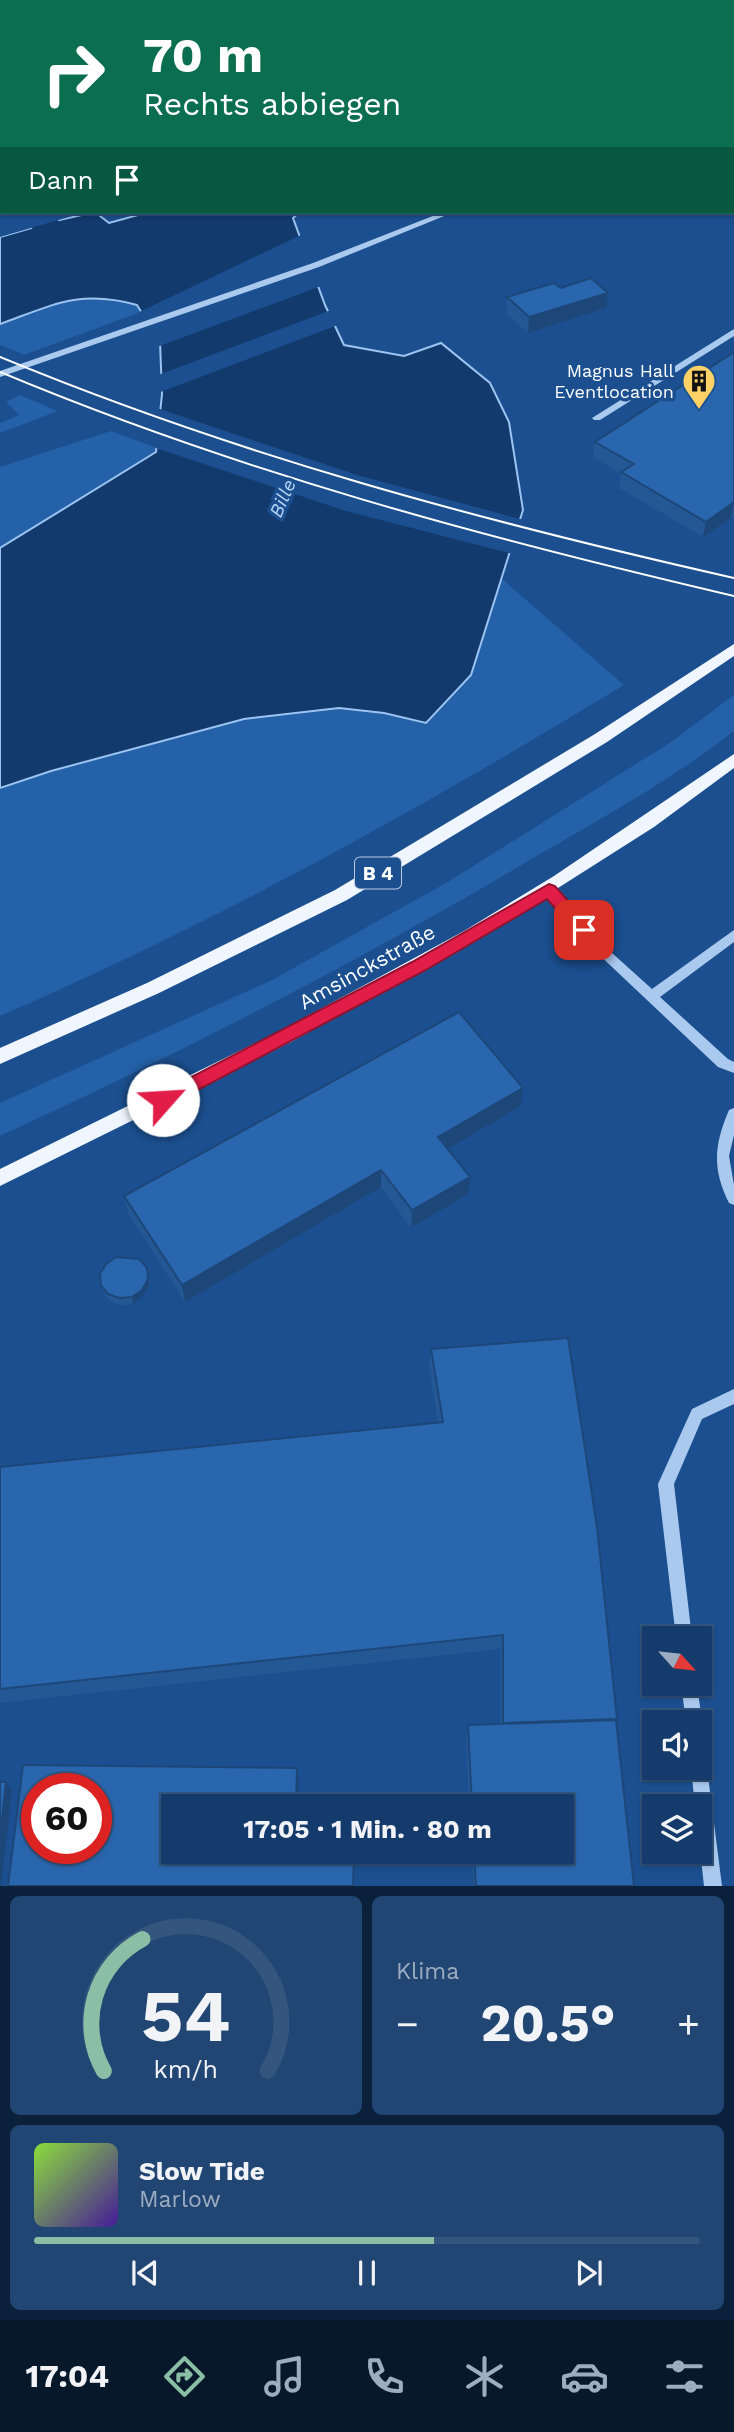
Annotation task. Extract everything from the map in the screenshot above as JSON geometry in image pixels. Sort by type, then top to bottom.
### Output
[{"type":"main road","name":"B 4","points":[[0,1056],[153,988],[341,895],[570,758],[734,649]]},
{"type":"main road","name":"Amsinckstraße","points":[[0,1178],[209,1077],[418,966],[549,890],[734,760]]},
{"type":"street","points":[[0,374],[137,330],[316,265],[445,214]]},
{"type":"street","points":[[597,418],[734,332]]},
{"type":"street","points":[[549,890],[598,947],[723,1063],[734,1068]]},
{"type":"street","points":[[652,997],[734,935]]},
{"type":"street","points":[[734,1114],[723,1145],[722,1161],[723,1180],[734,1199]]},
{"type":"street","points":[[683,1626],[666,1484],[697,1414],[734,1396]]},
{"type":"street","points":[[700,1780],[713,1886]]},
{"type":"shaded area","points":[[88,296],[109,297],[137,305],[141,312],[24,355],[0,345],[0,324],[59,303]]},
{"type":"shaded area","points":[[20,395],[58,411],[0,433],[0,423],[19,415],[6,402]]},
{"type":"shaded area","points":[[111,431],[157,448],[156,452],[0,548],[0,467]]},
{"type":"shaded area","points":[[502,579],[624,685],[472,775],[318,861],[161,942],[0,1016],[0,788],[51,771],[244,719],[339,708],[384,713],[426,723],[471,675]]},
{"type":"shaded area","points":[[734,695],[734,731],[629,802],[455,904],[327,974],[132,1074],[0,1136],[0,1103],[272,980],[446,883],[671,742]]},
{"type":"water","name":"Bille","points":[[24,214],[56,214],[59,220],[98,214],[109,223],[142,214],[298,214],[293,218],[325,305],[344,345],[404,356],[441,343],[490,383],[509,422],[523,510],[471,675],[426,723],[384,713],[339,708],[244,719],[51,771],[0,788],[0,548],[156,452],[162,394],[160,342],[137,305],[117,300],[67,301],[0,324],[0,237],[31,228]]},
{"type":"pier","points":[[21,214],[79,214],[0,237],[0,234],[26,226]]},
{"type":"pier","points":[[303,234],[321,286],[157,347],[137,313]]},
{"type":"pier","points":[[331,310],[338,325],[158,393],[158,375]]},
{"type":"pier","points":[[157,408],[357,475],[524,520],[513,554],[346,511],[153,447]]},
{"type":"building","points":[[591,278],[608,293],[529,317],[507,297],[554,283],[561,288]]},
{"type":"building","name":"Magnus Hall Eventlocation","points":[[734,352],[734,502],[706,522],[621,472],[634,464],[595,442]]},
{"type":"building","points":[[459,1012],[523,1088],[438,1137],[470,1177],[412,1210],[381,1170],[182,1285],[124,1196]]},
{"type":"building","points":[[116,1257],[139,1259],[147,1268],[148,1279],[142,1290],[132,1297],[119,1298],[108,1294],[101,1285],[100,1274],[106,1264]]},
{"type":"building","points":[[568,1338],[597,1527],[617,1719],[503,1723],[503,1635],[0,1689],[0,1467],[443,1422],[431,1349]]},
{"type":"building","points":[[616,1720],[634,1886],[476,1886],[475,1864],[574,1864],[574,1794],[471,1794],[468,1725]]},
{"type":"building","points":[[23,1765],[297,1768],[296,1794],[161,1794],[161,1864],[354,1864],[353,1886],[8,1886],[21,1781],[21,1864],[112,1864],[112,1773],[22,1773]]},
{"type":"building","points":[[0,1782],[6,1782],[0,1837]]},
{"type":"tram line","points":[[0,357],[180,425],[362,483],[547,533],[734,578]]},
{"type":"tram line","points":[[0,372],[180,441],[362,499],[454,526],[734,596]]},
{"type":"place","name":"Magnus Hall Eventlocation","points":[[699,411]]},
{"type":"route","points":[[163,1100],[418,966],[549,890],[584,930]]}]
